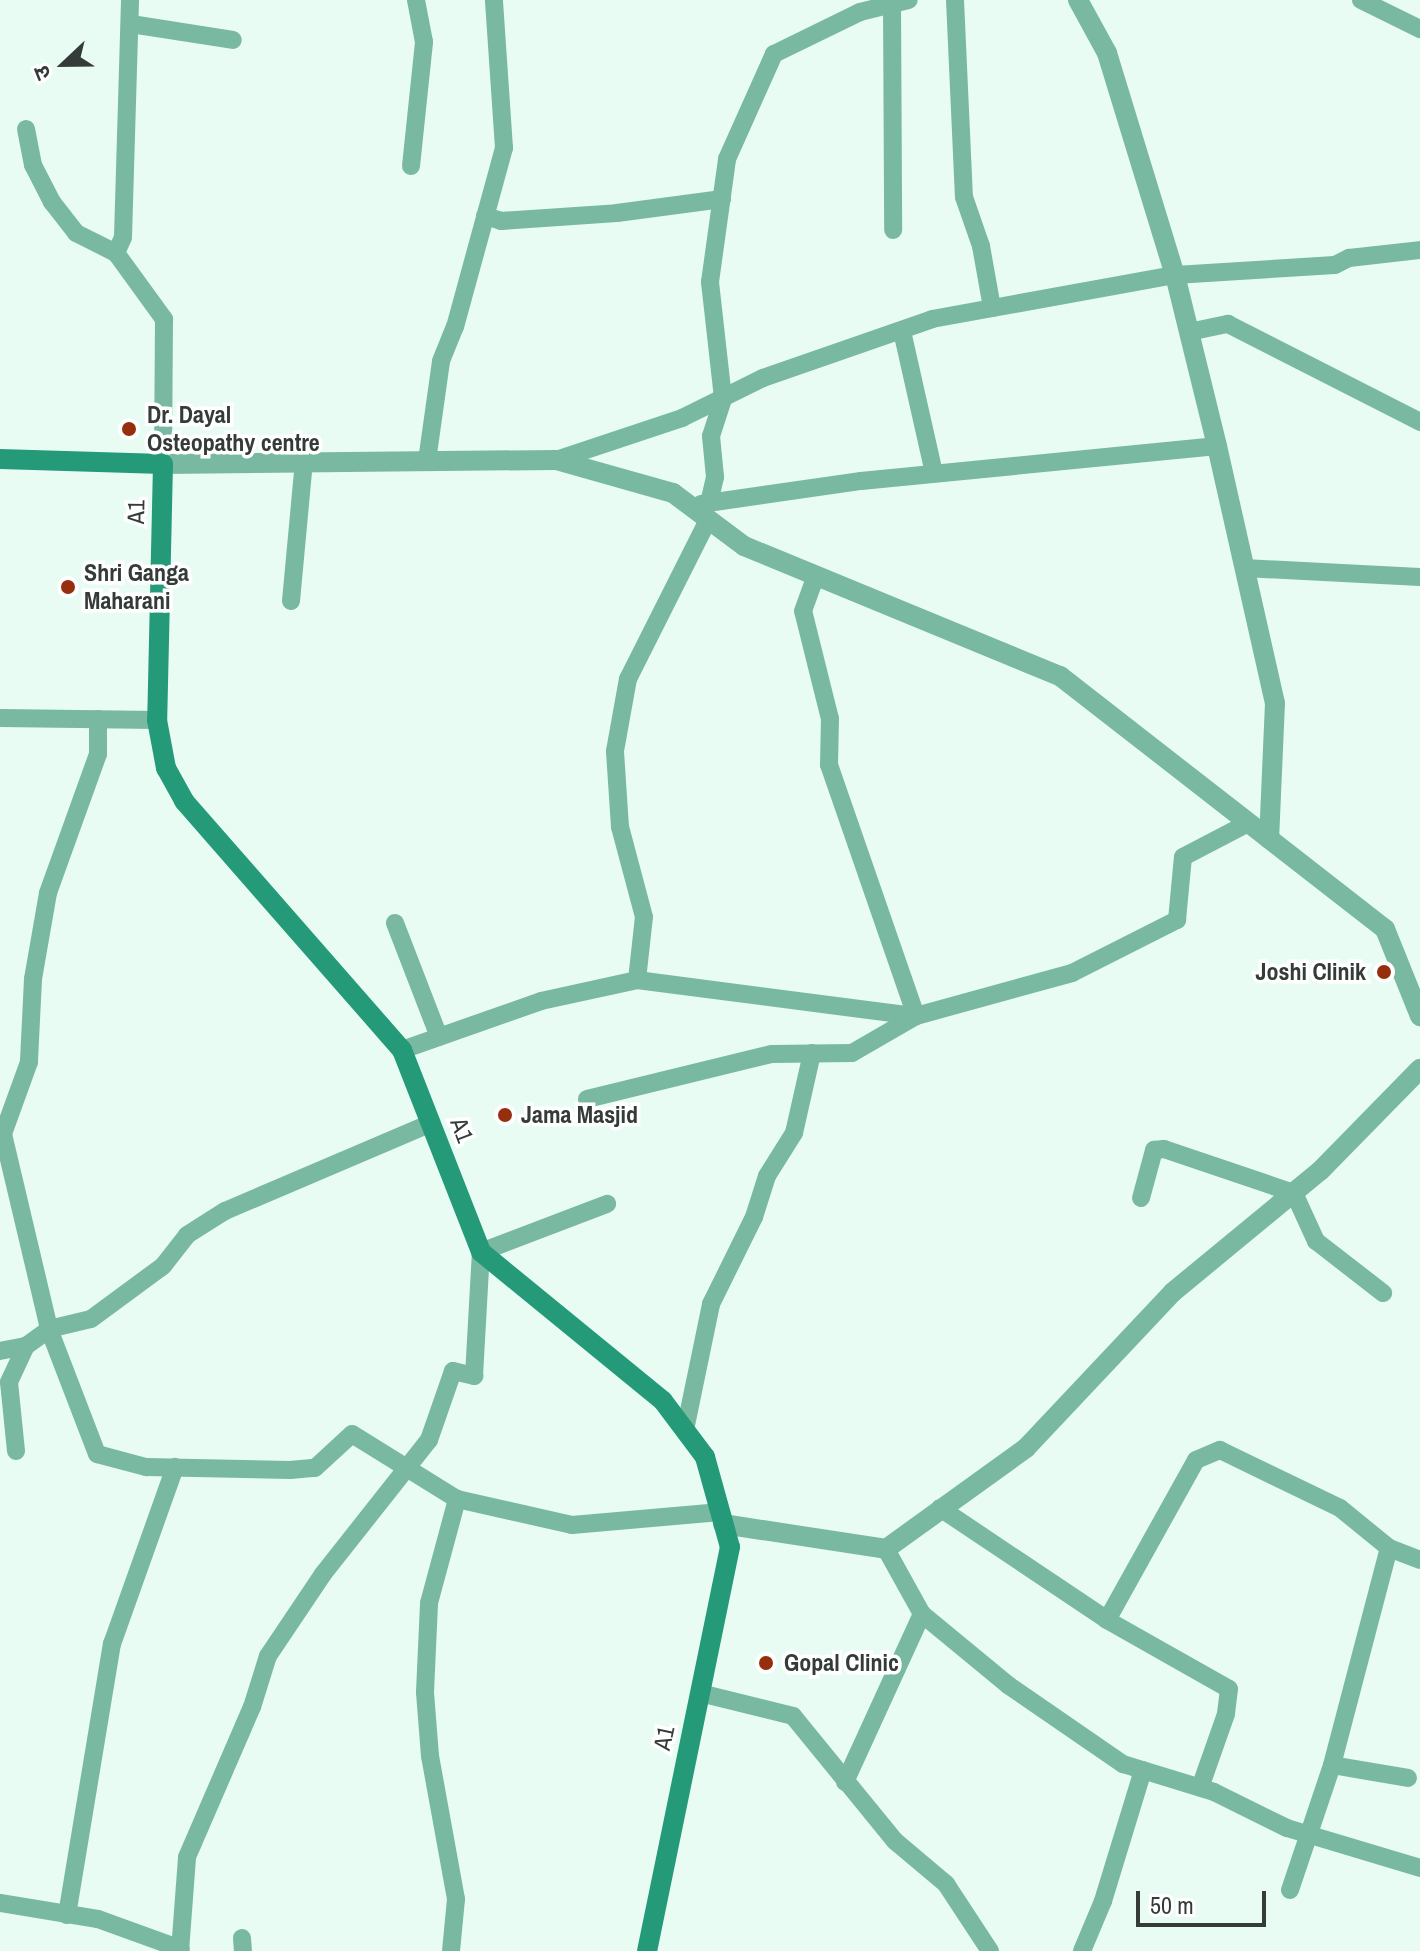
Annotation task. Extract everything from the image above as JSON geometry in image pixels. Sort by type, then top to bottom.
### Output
[{"type":"main road","points":[[0,459],[163,464]]},
{"type":"main road","name":"A1","points":[[163,464],[157,720],[166,768],[184,801],[402,1050],[481,1252],[663,1401],[705,1457],[730,1547],[647,1951]]},
{"type":"street","points":[[116,253],[123,237],[130,0]]},
{"type":"street","points":[[411,166],[424,42],[416,0]]},
{"type":"street","points":[[427,461],[441,361],[504,148],[494,0]]},
{"type":"street","points":[[955,0],[964,197],[981,246],[992,308]]},
{"type":"street","points":[[1078,0],[1107,53],[1175,275],[1217,446],[1275,703],[1269,839]]},
{"type":"street","points":[[1361,0],[1420,29]]},
{"type":"street","points":[[637,980],[644,917],[620,827],[615,751],[628,679],[715,477],[711,436],[723,398],[710,282],[727,159],[774,54],[860,12],[900,2],[893,230]]},
{"type":"street","points":[[131,24],[233,40]]},
{"type":"street","points":[[26,129],[33,165],[52,202],[76,233],[116,253],[164,319],[163,464],[556,460],[673,493],[702,510],[744,546],[1060,676],[1385,929],[1420,1016]]},
{"type":"street","points":[[485,216],[501,221],[617,213],[722,199]]},
{"type":"street","points":[[556,460],[682,418],[763,378],[932,319],[1175,275],[1335,265],[1349,258],[1420,250]]},
{"type":"street","points":[[1189,332],[1228,324],[1420,422]]},
{"type":"street","points":[[902,331],[934,473]]},
{"type":"street","points":[[702,510],[934,473],[1217,446]]},
{"type":"street","points":[[291,601],[304,462]]},
{"type":"street","points":[[1244,568],[1420,577]]},
{"type":"street","points":[[816,575],[803,611],[830,719],[829,765],[916,1016]]},
{"type":"street","points":[[0,718],[157,720]]},
{"type":"street","points":[[98,719],[98,754],[48,893],[33,979],[29,1062],[2,1134],[49,1329],[97,1454],[146,1467],[315,1468],[352,1434],[457,1499],[533,1512],[572,1525],[722,1518],[886,1549],[1026,1448],[1173,1292],[1294,1193],[1420,1069]]},
{"type":"street","points":[[587,1099],[772,1054],[852,1053],[916,1016],[1072,973],[1177,920],[1183,857],[1248,823]]},
{"type":"street","points":[[395,923],[439,1037]]},
{"type":"street","points":[[402,1050],[541,1001],[637,980],[916,1016]]},
{"type":"street","points":[[685,1430],[711,1304],[754,1217],[767,1176],[794,1133],[812,1053]]},
{"type":"street","points":[[0,1351],[26,1346],[49,1329],[91,1319],[163,1266],[187,1235],[225,1211],[431,1123]]},
{"type":"street","points":[[1141,1198],[1154,1150],[1164,1149],[1294,1193],[1316,1241],[1383,1293]]},
{"type":"street","points":[[0,1903],[98,1919],[181,1950],[187,1857],[252,1707],[268,1656],[323,1574],[429,1440],[453,1371],[474,1376],[481,1252],[607,1204]]},
{"type":"street","points":[[16,1451],[9,1382],[26,1346]]},
{"type":"street","points":[[1107,1620],[1196,1460],[1220,1450],[1340,1508],[1389,1548],[1420,1560]]},
{"type":"street","points":[[67,1915],[112,1644],[175,1467]]},
{"type":"street","points":[[451,1951],[456,1899],[430,1756],[425,1692],[429,1603],[457,1499]]},
{"type":"street","points":[[940,1508],[1107,1620],[1229,1689],[1226,1714],[1200,1788]]},
{"type":"street","points":[[1290,1890],[1332,1765],[1389,1548]]},
{"type":"street","points":[[886,1549],[922,1614],[1008,1685],[1123,1764],[1200,1788],[1310,1834],[1420,1868]]},
{"type":"street","points":[[845,1782],[922,1614]]},
{"type":"street","points":[[700,1693],[793,1716],[895,1841],[946,1884],[990,1951]]},
{"type":"street","points":[[1332,1765],[1408,1778]]},
{"type":"street","points":[[1082,1951],[1103,1901],[1143,1770]]},
{"type":"place","name":"Dr. Dayal Osteopathy centre","points":[[129,429]]},
{"type":"place","name":"Shri Ganga Maharani","points":[[68,587]]},
{"type":"place","name":"Joshi Clinik","points":[[1384,972]]},
{"type":"place","name":"Jama Masjid","points":[[505,1115]]},
{"type":"place","name":"Gopal Clinic","points":[[766,1663]]}]
